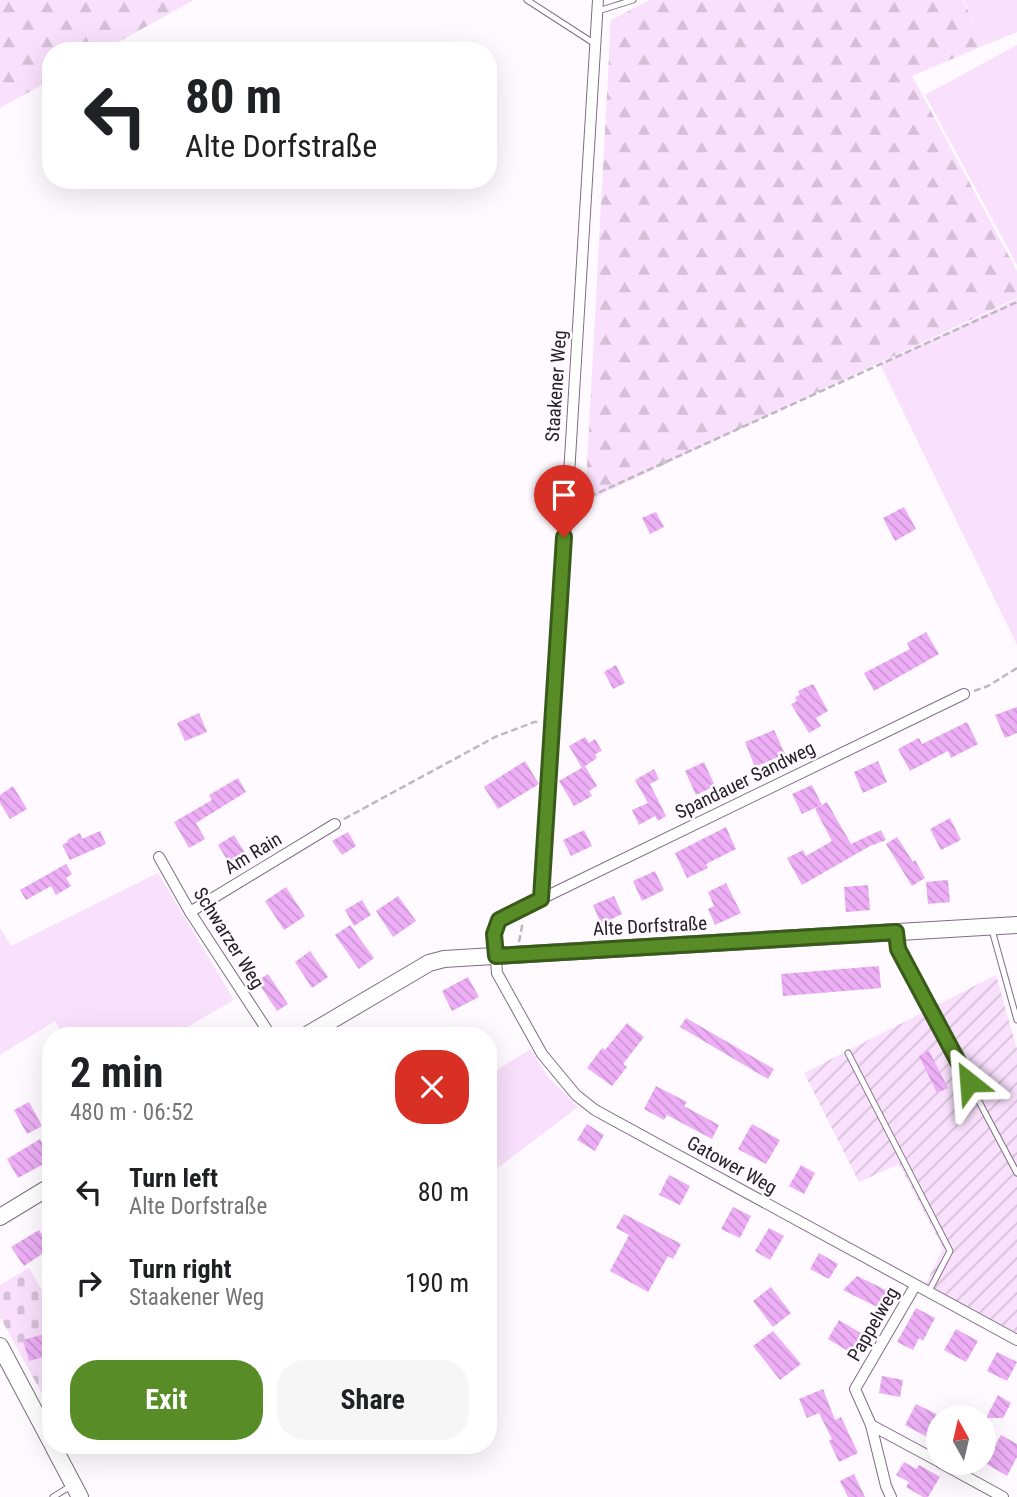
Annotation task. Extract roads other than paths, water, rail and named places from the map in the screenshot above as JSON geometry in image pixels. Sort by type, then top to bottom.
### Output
[{"type":"street","name":"Staakener Weg","points":[[541,899],[598,6]]},
{"type":"street","name":"Spandauer Sandweg","points":[[541,899],[964,694]]},
{"type":"street","name":"Am Rain","points":[[190,912],[335,824]]},
{"type":"street","name":"Schwarzer Weg","points":[[159,857],[190,912],[265,1027]]},
{"type":"street","points":[[496,956],[494,934],[499,920],[541,899]]},
{"type":"street","name":"Alte Dorfstraße","points":[[320,1027],[429,963],[444,959],[1017,925]]},
{"type":"street","name":"Gatower Weg","points":[[496,956],[497,973],[542,1054],[576,1095],[607,1116],[1017,1340]]},
{"type":"street","points":[[0,1217],[42,1191]]},
{"type":"street","name":"Pappelweg","points":[[891,1497],[871,1425],[855,1389],[915,1286]]},
{"type":"street","points":[[0,1346],[42,1425]]},
{"type":"street","points":[[871,1425],[926,1455]]},
{"type":"street","points":[[57,1454],[77,1491]]},
{"type":"street","points":[[963,1475],[1003,1497]]},
{"type":"lane","points":[[527,0],[596,44]]},
{"type":"lane","points":[[598,6],[633,0]]},
{"type":"lane","points":[[991,927],[1017,1020]]},
{"type":"lane","points":[[896,932],[898,949],[1017,1173]]},
{"type":"lane","points":[[848,1053],[950,1251],[928,1293]]},
{"type":"lane","points":[[53,1497],[77,1491]]}]
